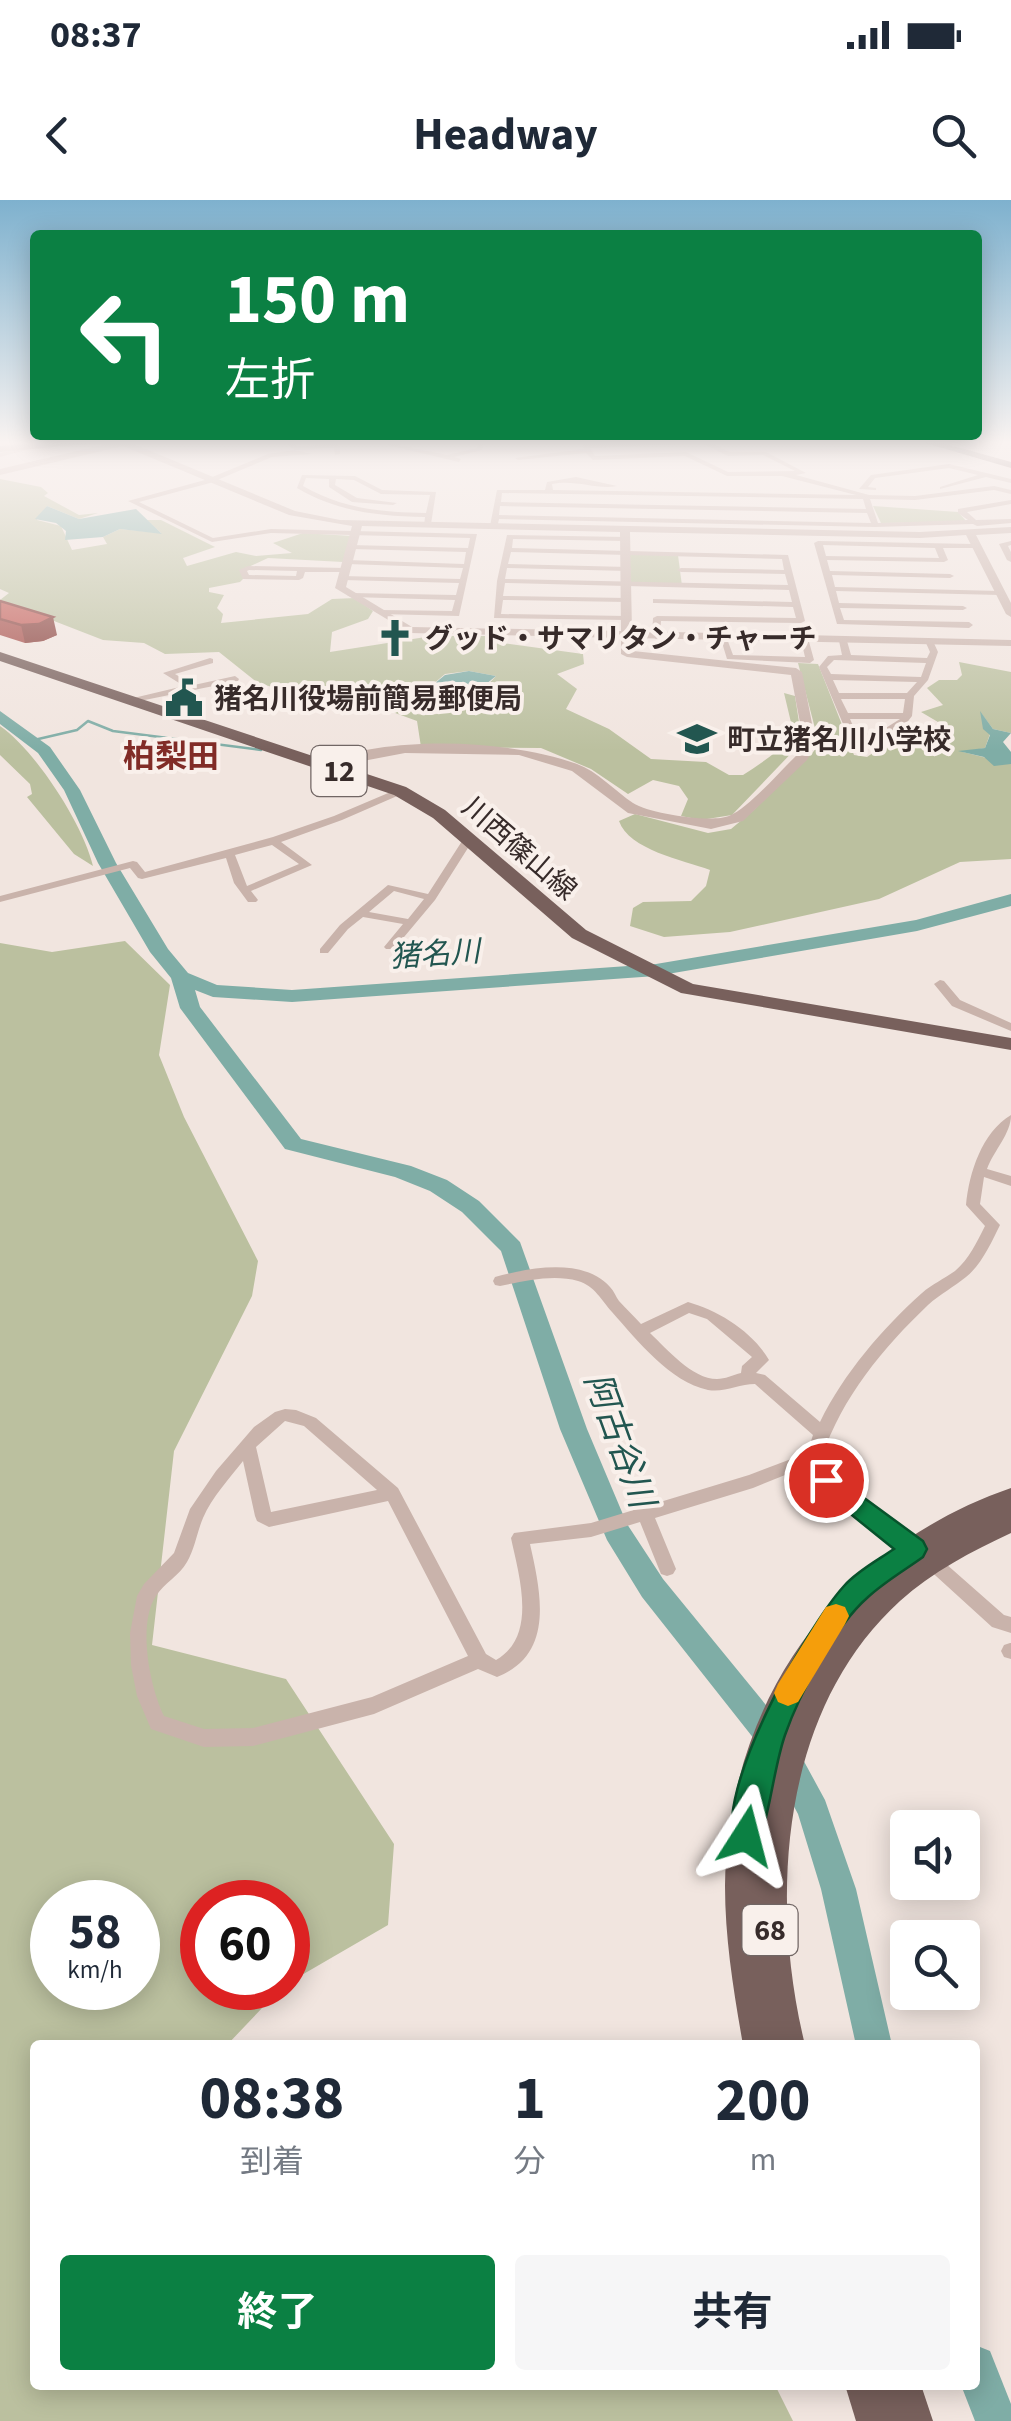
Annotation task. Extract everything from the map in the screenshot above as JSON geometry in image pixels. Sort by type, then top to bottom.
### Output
[{"type":"main road","name":"川西篠山線","points":[[0,656],[400,791],[425,804],[552,916],[672,982],[708,995],[1011,1044]]},
{"type":"main road","name":"68","points":[[759,2040],[750,1985],[743,1866],[760,1765],[844,1642],[922,1555],[1011,1500]]},
{"type":"main road","name":"68","points":[[922,1555],[1011,1520]]},
{"type":"main road","name":"68","points":[[785,2040],[773,1964],[769,1904],[776,1814],[792,1714]]},
{"type":"main road","points":[[868,2390],[877,2421]]},
{"type":"main road","points":[[902,2390],[912,2421]]},
{"type":"street","points":[[352,544],[340,588],[410,630],[1011,644]]},
{"type":"street","points":[[380,612],[456,614],[472,544]]},
{"type":"street","points":[[508,544],[497,616],[626,618]]},
{"type":"street","points":[[506,550],[557,544]]},
{"type":"street","points":[[326,766],[346,758],[405,750],[520,751],[577,768],[632,810],[711,826],[738,818],[808,750],[812,736],[796,672],[626,654],[627,544]]},
{"type":"street","points":[[650,544],[678,554],[785,557],[801,622],[657,618]]},
{"type":"street","points":[[946,544],[818,544],[840,622],[970,625]]},
{"type":"street","points":[[978,544],[1011,614]]},
{"type":"street","points":[[938,546],[977,644]]},
{"type":"street","points":[[351,547],[471,550]]},
{"type":"street","points":[[678,554],[682,586]]},
{"type":"street","points":[[824,558],[944,560]]},
{"type":"street","points":[[302,570],[299,578],[246,577],[243,570],[468,566]]},
{"type":"street","points":[[504,566],[628,569]]},
{"type":"street","points":[[988,568],[1011,568]]},
{"type":"street","points":[[345,570],[464,581]]},
{"type":"street","points":[[681,570],[789,572]]},
{"type":"street","points":[[828,573],[950,576]]},
{"type":"street","points":[[501,581],[793,588]]},
{"type":"street","points":[[653,585],[656,636]]},
{"type":"street","points":[[832,589],[1000,593]]},
{"type":"street","points":[[351,595],[460,598]]},
{"type":"street","points":[[499,598],[627,600]]},
{"type":"street","points":[[656,602],[797,605]]},
{"type":"street","points":[[836,605],[963,608]]},
{"type":"street","points":[[723,638],[730,657],[810,660],[805,640]]},
{"type":"street","points":[[843,641],[847,657]]},
{"type":"street","points":[[928,661],[830,659],[823,668],[854,738],[878,738],[907,716],[909,696],[924,680],[934,652],[930,643]]},
{"type":"street","points":[[190,686],[168,672],[210,661]]},
{"type":"street","points":[[828,677],[924,680]]},
{"type":"street","points":[[130,700],[235,678]]},
{"type":"street","points":[[836,696],[909,696]]},
{"type":"street","points":[[845,716],[907,716]]},
{"type":"street","points":[[0,898],[133,864],[142,876],[230,854],[349,816],[400,791]]},
{"type":"street","points":[[230,854],[249,895],[307,865],[272,840]]},
{"type":"street","points":[[390,947],[431,898],[468,840]]},
{"type":"street","points":[[324,951],[344,928],[392,887],[431,898]]},
{"type":"street","points":[[364,914],[408,922]]},
{"type":"street","points":[[940,984],[956,1003],[1011,1027]]},
{"type":"street","points":[[1011,1119],[987,1150],[973,1204],[993,1225],[1011,1233]]},
{"type":"street","points":[[979,1171],[1011,1182]]},
{"type":"street","points":[[993,1225],[962,1273],[927,1296],[866,1367],[820,1432],[814,1456],[826,1480],[998,1621],[1011,1626]]},
{"type":"street","points":[[500,1280],[540,1273],[588,1278],[606,1288],[613,1304],[694,1378],[706,1384],[750,1376]]},
{"type":"street","points":[[641,1332],[688,1307],[712,1316],[757,1353],[760,1360],[748,1370],[750,1376],[820,1432]]},
{"type":"street","points":[[479,1660],[374,1705],[229,1741],[204,1738],[158,1722],[149,1708],[138,1642],[144,1601],[154,1581],[180,1558],[198,1511],[248,1446],[280,1417],[294,1414],[310,1422],[392,1493],[479,1660],[497,1669],[515,1658],[528,1630],[534,1603],[520,1538],[592,1530],[753,1481],[814,1456]]},
{"type":"street","points":[[248,1446],[263,1516],[268,1520],[392,1493]]},
{"type":"street","points":[[639,1516],[667,1568]]},
{"type":"green space","points":[[0,544],[69,544],[72,550],[107,544],[208,544],[215,547],[183,558],[187,566],[236,552],[256,556],[292,553],[274,544],[349,544],[343,562],[268,558],[240,571],[244,578],[240,582],[209,588],[209,592],[224,595],[217,608],[223,614],[221,623],[308,614],[332,599],[355,598],[373,611],[368,619],[332,632],[330,652],[432,636],[501,636],[502,643],[583,654],[584,664],[557,674],[577,689],[566,709],[609,729],[651,759],[706,762],[729,775],[743,775],[794,735],[784,693],[795,696],[802,742],[732,815],[701,820],[681,816],[688,799],[679,786],[653,780],[628,794],[591,769],[541,748],[421,747],[417,721],[387,710],[354,710],[258,683],[219,652],[165,654],[144,643],[103,640],[0,600],[9,593],[0,589]],"holes":[[[469,671],[496,676],[479,693],[450,711],[416,714],[415,709],[424,703],[418,697],[445,674]]]},
{"type":"green space","points":[[627,553],[678,555],[682,586],[626,585]]},
{"type":"green space","points":[[959,662],[1011,672],[1011,733],[993,729],[981,713],[990,734],[985,748],[963,752],[1011,764],[1011,859],[960,862],[879,899],[730,932],[664,937],[630,926],[633,908],[643,902],[691,901],[706,886],[710,870],[645,847],[619,821],[635,814],[708,833],[731,829],[755,809],[814,751],[817,736],[798,663],[818,664],[854,755],[867,757],[912,726],[939,728],[938,722],[921,712],[943,705],[927,688],[939,680],[957,680],[962,675]]},
{"type":"green space","points":[[0,726],[28,752],[56,789],[93,866],[74,854],[27,797],[32,794],[30,784],[0,755]]},
{"type":"green space","points":[[125,941],[170,985],[159,1055],[184,1117],[258,1261],[252,1296],[174,1451],[152,1645],[286,1679],[394,1844],[388,1925],[310,1970],[310,1880],[180,1880],[180,2010],[260,2010],[232,2040],[30,2040],[30,2390],[778,2390],[793,2421],[0,2421],[0,943],[52,952]]},
{"type":"water","points":[[469,671],[496,676],[454,710],[418,697],[445,675]]},
{"type":"water","points":[[980,711],[993,729],[1011,733],[1003,742],[1011,752],[1011,764],[994,766],[984,757],[958,751],[985,748],[990,735],[983,729]]},
{"type":"building","points":[[0,601],[53,617],[39,624],[21,625],[0,619]]},
{"type":"waterway","name":"猪名川","points":[[0,716],[44,750],[72,790],[107,863],[160,952],[181,977]]},
{"type":"waterway","points":[[34,740],[77,730],[88,721],[113,731],[261,750]]},
{"type":"waterway","name":"猪名川","points":[[181,977],[213,991],[292,996],[656,970],[917,925],[1011,900]]},
{"type":"waterway","points":[[181,977],[190,1008],[293,1144],[403,1171],[439,1186],[470,1206],[512,1248],[573,1429],[617,1532],[652,1588],[777,1743],[813,1811],[839,1889],[873,2040]]},
{"type":"waterway","name":"阿古谷川","points":[[980,2379],[996,2421]]},
{"type":"slow traffic","points":[[788,1693],[836,1616]]},
{"type":"place","name":"グッド・サマリタン・チャーチ","points":[[395,638]]},
{"type":"place","name":"猪名川役場前簡易郵便局","points":[[184,698]]},
{"type":"place","name":"町立猪名川小学校","points":[[697,739]]},
{"type":"district","name":"柏梨田","points":[[171,756]]},
{"type":"route","points":[[746,1836],[750,1806],[772,1729],[825,1628],[856,1590],[914,1549],[826,1480]]}]
